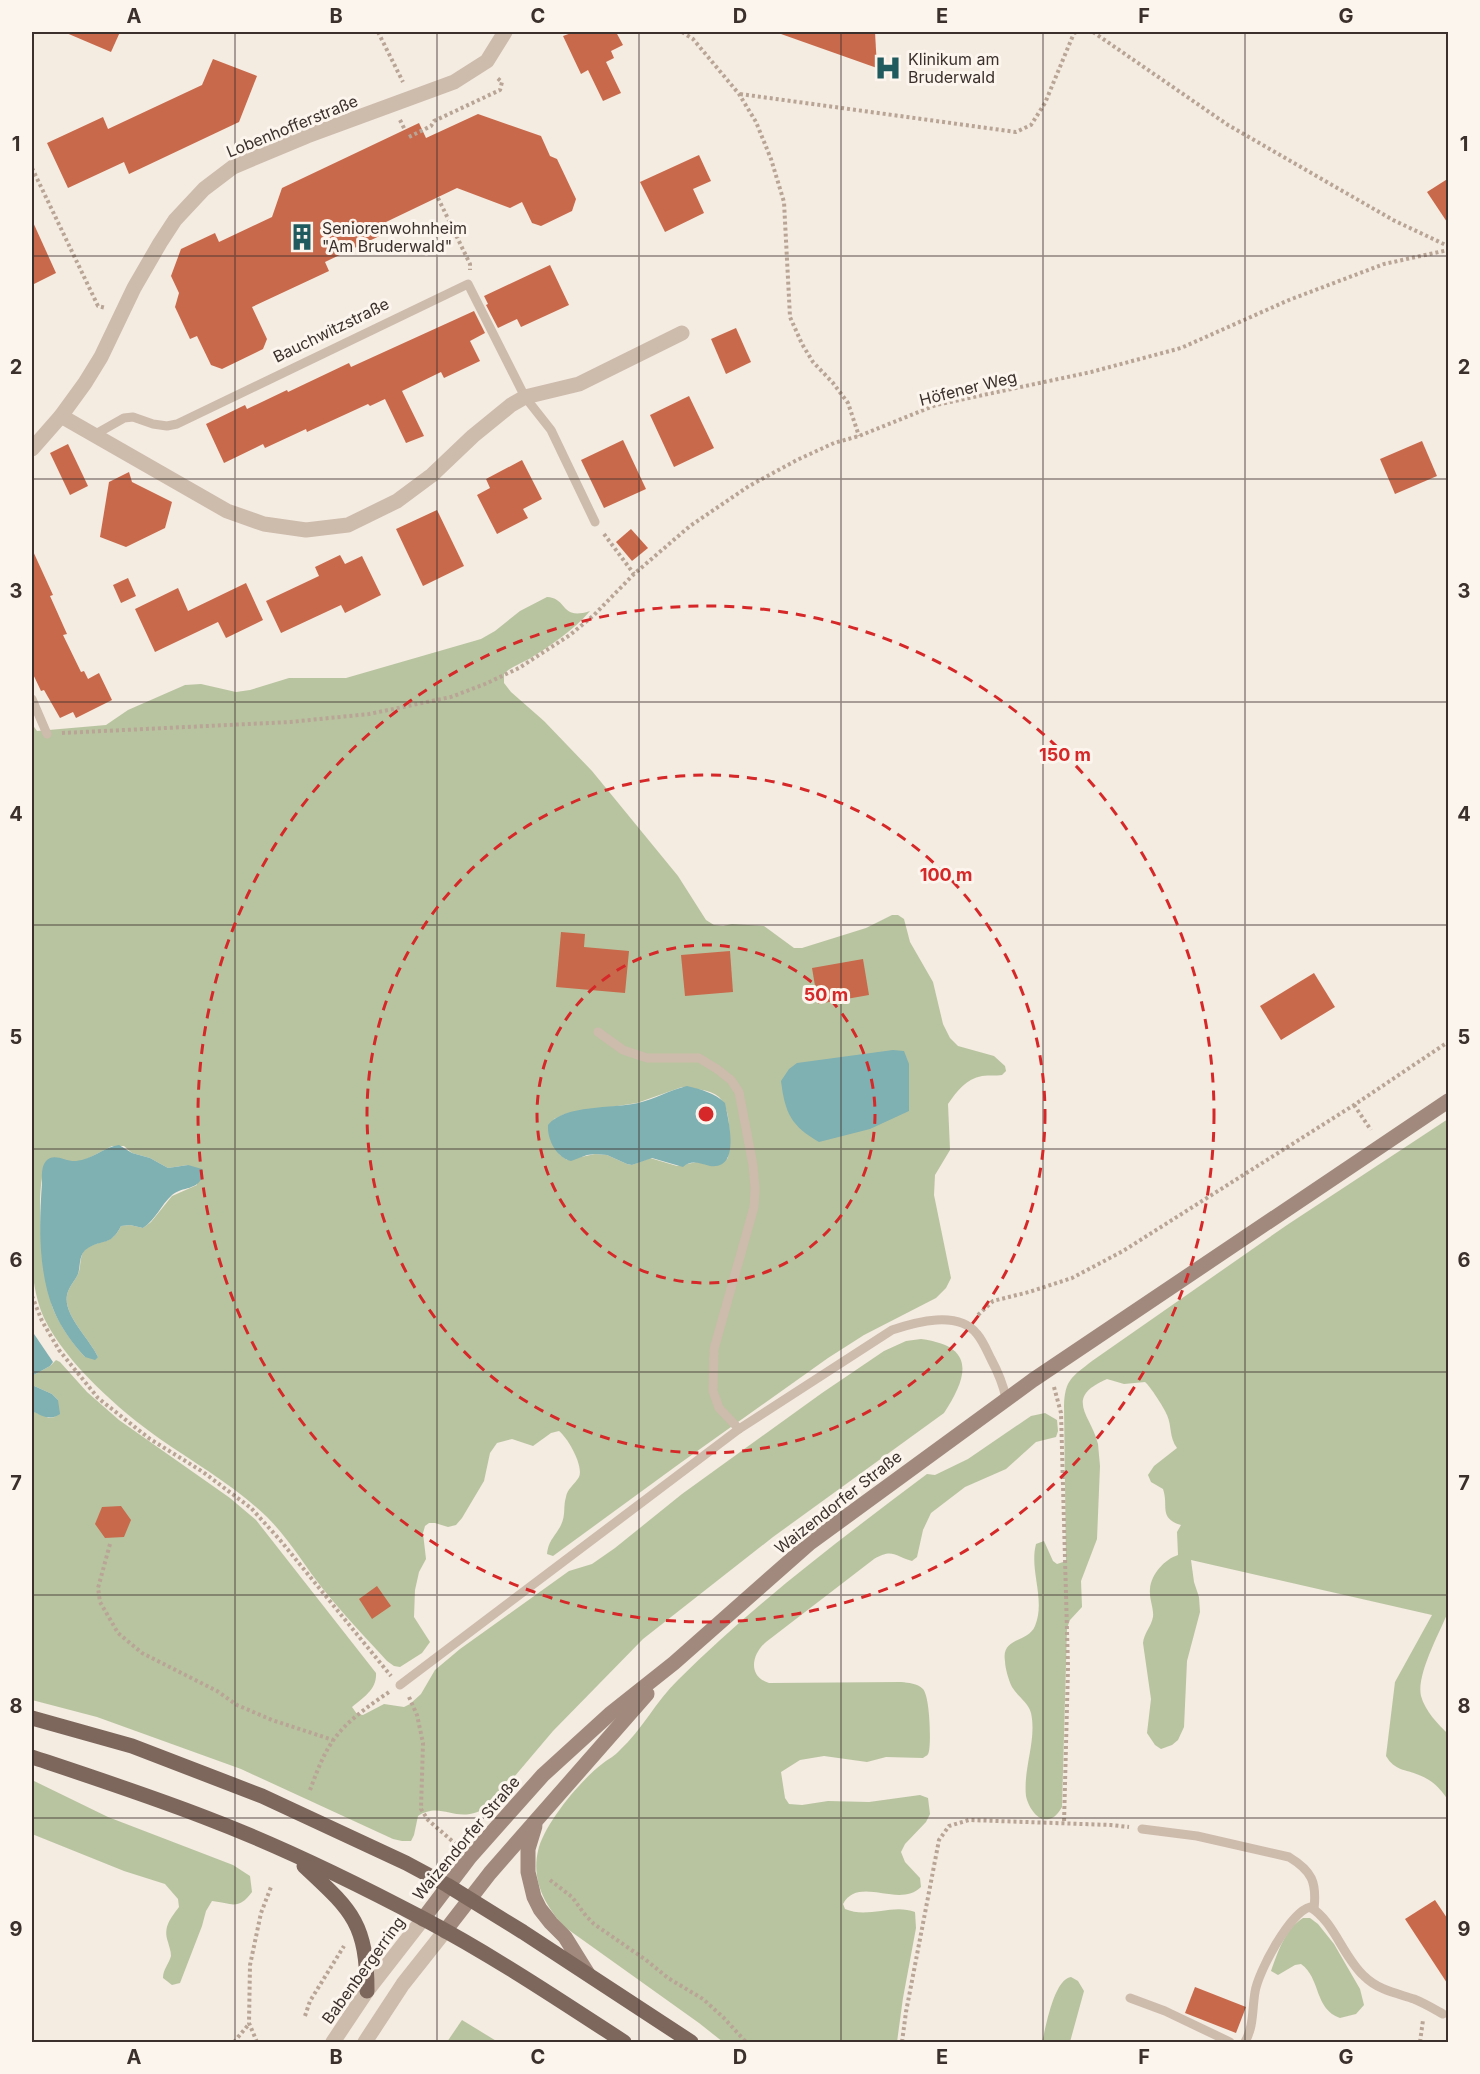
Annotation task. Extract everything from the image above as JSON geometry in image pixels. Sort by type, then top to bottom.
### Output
[{"type":"main road","name":"Waizendorfer Straße","points":[[423,1919],[475,1851],[543,1775],[611,1713],[674,1663],[810,1543],[1006,1398],[1449,1101]]},
{"type":"main road","name":"Waizendorfer Straße","points":[[445,1931],[538,1818],[674,1663]]},
{"type":"main road","points":[[32,1718],[132,1746],[262,1796],[356,1839],[470,1899],[691,2043]]},
{"type":"main road","points":[[32,1757],[206,1817],[293,1856],[445,1931],[624,2043]]},
{"type":"main road","points":[[538,1818],[528,1849],[528,1872],[534,1897],[540,1909],[565,1937],[588,1974]]},
{"type":"main road","points":[[293,1856],[340,1899],[352,1914],[366,1953],[367,1990]]},
{"type":"street","name":"Lobenhofferstraße","points":[[32,449],[61,416],[101,357],[122,314],[175,220],[204,189],[233,167],[307,136],[454,82],[487,61],[505,32]]},
{"type":"street","points":[[61,416],[227,511],[264,524],[306,530],[348,525],[397,501],[432,475],[473,436],[511,405],[525,397],[579,384],[682,333]]},
{"type":"street","name":"Babenbergerring","points":[[333,2043],[367,1990],[423,1919]]},
{"type":"street","points":[[365,2043],[403,1984],[445,1931]]},
{"type":"lane","points":[[468,284],[525,397],[551,430],[595,522]]},
{"type":"lane","name":"Bauchwitzstraße","points":[[94,435],[124,418],[133,417],[167,426],[177,424],[468,284]]},
{"type":"lane","points":[[32,699],[47,734]]},
{"type":"lane","points":[[597,1032],[623,1050],[646,1058],[699,1058],[731,1080],[739,1092],[753,1165],[754,1207],[714,1349],[713,1391],[719,1408],[739,1429]]},
{"type":"lane","points":[[400,1685],[739,1429],[892,1330],[935,1319],[967,1325],[976,1333],[988,1353],[1003,1383],[1006,1398]]},
{"type":"lane","points":[[1142,1829],[1197,1836],[1289,1857],[1301,1864],[1313,1878],[1314,1909]]},
{"type":"lane","points":[[1245,2042],[1252,2025],[1255,1991],[1279,1940],[1297,1914],[1304,1908],[1310,1907],[1323,1916],[1353,1965],[1373,1984],[1417,2000],[1443,2014]]},
{"type":"lane","points":[[1130,1998],[1165,2011],[1230,2043]]},
{"type":"path","points":[[378,32],[412,99]]},
{"type":"path","points":[[682,32],[693,39],[739,94],[756,122],[771,159],[783,202],[790,317],[802,345],[813,362],[848,403],[859,435]]},
{"type":"path","points":[[739,94],[1016,132],[1031,125],[1045,103],[1076,32]]},
{"type":"path","points":[[1094,32],[1228,125],[1393,220],[1449,248]]},
{"type":"path","points":[[408,137],[431,126],[435,121],[500,90],[502,82],[495,77],[499,70],[487,61]]},
{"type":"path","points":[[32,168],[98,306],[122,314]]},
{"type":"path","points":[[438,198],[470,264],[468,284]]},
{"type":"path","name":"Höfener Weg","points":[[47,734],[290,722],[369,714],[451,696],[485,684],[519,668],[570,635],[594,615],[634,574],[690,526],[748,486],[834,443],[936,405],[1091,372],[1181,348],[1289,300],[1384,264],[1449,248]]},
{"type":"path","points":[[595,522],[634,574]]},
{"type":"path","points":[[967,1325],[993,1301],[1072,1278],[1123,1251],[1449,1042]]},
{"type":"path","points":[[1354,1105],[1381,1146]]},
{"type":"path","points":[[32,1296],[42,1321],[59,1350],[98,1398],[150,1439],[203,1472],[251,1508],[409,1696],[417,1715],[423,1743],[421,1809],[428,1820]]},
{"type":"path","points":[[1039,1376],[1054,1387],[1060,1413],[1068,1668],[1064,1823]]},
{"type":"path","points":[[110,1544],[98,1588],[100,1602],[118,1633],[142,1653],[216,1691],[237,1705],[272,1720],[333,1740]]},
{"type":"path","points":[[310,1790],[323,1757],[333,1740],[363,1709],[400,1685]]},
{"type":"path","points":[[902,2043],[915,1961],[939,1840],[949,1826],[969,1820],[1111,1825],[1142,1829]]},
{"type":"path","points":[[257,2043],[249,2023],[250,1965],[261,1913],[271,1887]]},
{"type":"path","points":[[572,1897],[594,1924],[668,1978],[703,1999],[746,2043]]},
{"type":"path","points":[[305,2016],[310,2001],[357,1925]]},
{"type":"path","points":[[1420,2043],[1424,2017],[1430,2007]]},
{"type":"path","points":[[234,2043],[249,2023]]},
{"type":"green space","points":[[547,597],[554,598],[574,613],[590,611],[577,625],[553,643],[506,672],[504,683],[592,771],[678,876],[706,920],[714,925],[723,926],[732,924],[764,926],[794,948],[802,948],[866,928],[892,915],[898,915],[904,919],[910,942],[933,982],[943,1024],[950,1038],[958,1046],[994,1056],[1005,1066],[1006,1071],[1002,1075],[982,1076],[971,1080],[958,1090],[948,1104],[950,1150],[935,1175],[934,1195],[951,1278],[946,1288],[936,1298],[864,1335],[828,1358],[553,1556],[547,1554],[549,1545],[563,1521],[565,1500],[569,1489],[579,1477],[579,1466],[574,1452],[559,1431],[551,1433],[533,1446],[512,1439],[497,1443],[490,1453],[484,1481],[456,1525],[448,1527],[429,1523],[425,1526],[423,1533],[426,1559],[419,1572],[415,1590],[414,1617],[430,1642],[422,1653],[400,1667],[387,1661],[347,1617],[267,1517],[229,1485],[160,1439],[111,1400],[66,1352],[44,1318],[36,1294],[32,1269],[32,724],[37,731],[106,725],[128,710],[185,685],[201,684],[236,692],[289,678],[346,678],[481,639],[520,611]],"holes":[[[682,1087],[711,1092],[723,1102],[729,1126],[728,1158],[716,1165],[697,1162],[677,1166],[650,1158],[632,1165],[607,1155],[595,1154],[567,1160],[560,1155],[550,1139],[554,1119],[565,1114],[637,1103]],[[112,1146],[124,1146],[132,1153],[150,1158],[168,1168],[188,1165],[197,1185],[172,1196],[151,1222],[143,1228],[130,1225],[121,1226],[110,1239],[92,1245],[84,1251],[78,1274],[67,1295],[67,1303],[73,1319],[98,1357],[85,1357],[60,1323],[50,1298],[41,1231],[41,1184],[45,1167],[51,1158],[73,1162],[83,1161]]]},
{"type":"green space","points":[[1448,1119],[1448,1612],[1425,1665],[1420,1687],[1426,1707],[1448,1734],[1448,1800],[1432,1782],[1397,1767],[1386,1756],[1395,1682],[1432,1615],[1191,1560],[1200,1612],[1187,1661],[1184,1727],[1178,1740],[1172,1745],[1161,1749],[1155,1745],[1147,1733],[1151,1699],[1143,1643],[1153,1617],[1151,1583],[1159,1568],[1178,1555],[1177,1532],[1181,1525],[1169,1519],[1163,1489],[1151,1482],[1148,1475],[1154,1466],[1177,1448],[1166,1412],[1145,1382],[1124,1384],[1107,1379],[1086,1393],[1083,1400],[1083,1408],[1098,1444],[1100,1466],[1097,1539],[1081,1581],[1082,1607],[1070,1620],[1067,1628],[1062,1807],[1049,1819],[1037,1816],[1026,1796],[1026,1775],[1032,1733],[1031,1713],[1028,1706],[1014,1691],[1006,1667],[1005,1653],[1011,1644],[1032,1631],[1038,1616],[1034,1564],[1036,1544],[1044,1541],[1053,1561],[1057,1564],[1066,1561],[1064,1406],[1068,1384],[1092,1361],[1287,1225]]},
{"type":"green space","points":[[921,1339],[951,1348],[959,1355],[962,1364],[959,1386],[944,1413],[773,1537],[643,1639],[553,1731],[492,1803],[470,1814],[436,1811],[418,1816],[411,1841],[393,1839],[241,1769],[97,1717],[32,1700],[32,1411],[49,1418],[55,1417],[58,1400],[52,1394],[32,1385],[32,1376],[56,1360],[119,1420],[230,1498],[256,1520],[376,1673],[372,1688],[352,1707],[357,1714],[363,1715],[384,1704],[404,1707],[410,1704],[421,1694],[435,1670],[460,1649],[569,1571],[592,1564],[615,1548],[682,1494],[884,1351],[906,1341]]},
{"type":"green space","points":[[1045,1413],[1057,1420],[1056,1437],[1036,1442],[1006,1469],[965,1487],[931,1513],[923,1530],[917,1557],[912,1561],[890,1553],[874,1559],[766,1642],[755,1658],[757,1675],[769,1683],[901,1682],[918,1686],[925,1694],[929,1709],[930,1738],[929,1753],[923,1758],[886,1757],[867,1762],[824,1756],[800,1760],[781,1772],[785,1798],[789,1804],[802,1805],[828,1801],[869,1802],[920,1795],[928,1798],[930,1814],[926,1822],[905,1844],[901,1852],[905,1862],[920,1878],[921,1887],[912,1893],[902,1895],[859,1892],[850,1896],[843,1904],[845,1909],[854,1912],[898,1909],[915,1912],[916,1928],[897,2042],[723,2042],[566,1928],[552,1912],[542,1893],[536,1862],[547,1828],[574,1792],[628,1742],[670,1688],[768,1598],[927,1474],[935,1475],[968,1459],[1031,1416]]},
{"type":"green space","points":[[32,1780],[108,1817],[233,1865],[250,1876],[252,1892],[243,1902],[234,1904],[212,1901],[206,1911],[180,1983],[172,1985],[163,1978],[171,1956],[166,1932],[170,1919],[179,1907],[178,1899],[165,1884],[124,1871],[32,1834]]},
{"type":"green space","points":[[1303,1918],[1310,1918],[1318,1924],[1334,1944],[1360,1989],[1364,2005],[1356,2014],[1340,2018],[1332,2014],[1322,2001],[1312,1977],[1301,1964],[1278,1975],[1271,1971],[1279,1949],[1291,1928]]},
{"type":"green space","points":[[1071,1977],[1078,1981],[1084,1991],[1070,2042],[1042,2042],[1055,1994],[1065,1980]]},
{"type":"green space","points":[[462,2020],[498,2042],[447,2042]]},
{"type":"water","points":[[893,1050],[904,1051],[909,1064],[909,1111],[870,1129],[819,1142],[802,1130],[791,1118],[781,1081],[789,1069],[797,1063]]},
{"type":"water","points":[[687,1086],[712,1094],[725,1103],[731,1142],[730,1152],[720,1165],[693,1163],[683,1167],[652,1158],[632,1165],[607,1155],[595,1154],[571,1161],[561,1156],[551,1142],[548,1125],[556,1118],[577,1110],[638,1103]]},
{"type":"water","points":[[119,1145],[168,1168],[188,1165],[202,1169],[203,1175],[198,1184],[172,1195],[143,1228],[130,1225],[121,1226],[114,1237],[93,1245],[83,1253],[78,1274],[67,1295],[67,1303],[73,1319],[98,1357],[95,1360],[85,1357],[68,1336],[49,1296],[41,1248],[42,1172],[44,1163],[49,1158],[82,1160]]},
{"type":"water","points":[[32,1331],[53,1362],[32,1376]]},
{"type":"water","points":[[32,1385],[52,1394],[58,1400],[60,1414],[49,1417],[32,1411]]},
{"type":"building","points":[[64,32],[120,32],[111,52]]},
{"type":"building","points":[[574,32],[616,32],[623,45],[611,51],[614,58],[606,62],[621,93],[603,101],[588,70],[581,74],[563,36]]},
{"type":"building","points":[[781,32],[875,32],[877,68],[781,34]]},
{"type":"building","points":[[213,59],[257,76],[239,122],[129,174],[124,162],[68,188],[47,143],[103,117],[108,129],[202,85]]},
{"type":"building","name":"Seniorenwohnheim \"Am Bruderwald\"","points":[[478,114],[541,136],[550,156],[557,159],[576,199],[572,211],[541,226],[532,223],[522,202],[510,208],[457,188],[386,222],[390,231],[325,262],[329,271],[252,307],[267,339],[263,349],[222,369],[211,365],[197,336],[190,339],[175,307],[179,293],[171,276],[181,249],[215,233],[219,242],[272,217],[282,188],[419,123],[426,138]]},
{"type":"building","points":[[699,155],[711,181],[693,189],[704,213],[665,232],[640,182]]},
{"type":"building","points":[[1449,178],[1449,225],[1427,192]]},
{"type":"building","points":[[32,220],[56,273],[32,285]]},
{"type":"building","points":[[550,265],[569,305],[521,327],[517,319],[498,328],[484,296]]},
{"type":"building","points":[[474,311],[485,333],[470,341],[480,361],[444,378],[441,372],[402,391],[424,436],[406,443],[385,399],[370,406],[368,404],[307,432],[306,429],[265,448],[263,444],[224,463],[206,424],[245,405],[247,409],[287,390],[288,392],[349,363],[351,367]]},
{"type":"building","points":[[736,328],[751,362],[726,374],[711,339]]},
{"type":"building","points":[[689,396],[714,448],[674,467],[650,415]]},
{"type":"building","points":[[623,440],[646,489],[604,508],[581,460]]},
{"type":"building","points":[[1422,441],[1437,476],[1395,494],[1380,459]]},
{"type":"building","points":[[68,444],[88,486],[70,495],[50,453]]},
{"type":"building","points":[[522,460],[542,499],[523,509],[528,518],[497,534],[477,495],[490,488],[486,479]]},
{"type":"building","points":[[129,472],[132,482],[172,502],[165,528],[126,547],[100,537],[109,482]]},
{"type":"building","points":[[437,510],[464,566],[423,586],[396,529]]},
{"type":"building","points":[[631,529],[648,548],[632,561],[616,542]]},
{"type":"building","points":[[32,549],[53,595],[50,596],[67,634],[63,635],[81,672],[84,671],[88,679],[99,673],[112,700],[76,718],[73,712],[60,718],[44,690],[41,691],[32,672]]},
{"type":"building","points":[[340,555],[345,564],[362,556],[381,595],[345,613],[341,605],[281,633],[266,601],[319,576],[315,567]]},
{"type":"building","points":[[128,578],[136,596],[121,603],[113,585]]},
{"type":"building","points":[[246,583],[263,620],[226,638],[218,622],[155,652],[135,609],[178,588],[188,611]]},
{"type":"building","points":[[561,932],[585,934],[584,947],[629,951],[625,993],[556,987]]},
{"type":"building","points":[[730,951],[733,992],[685,996],[681,955]]},
{"type":"building","points":[[863,959],[869,995],[818,1004],[812,968]]},
{"type":"building","points":[[1314,973],[1335,1007],[1281,1040],[1260,1006]]},
{"type":"building","points":[[121,1506],[131,1520],[124,1537],[105,1538],[95,1524],[102,1507]]},
{"type":"building","points":[[377,1586],[391,1606],[372,1619],[359,1599]]},
{"type":"building","points":[[1435,1900],[1449,1921],[1449,1986],[1405,1919]]},
{"type":"building","points":[[1195,1987],[1246,2007],[1236,2033],[1185,2013]]},
{"type":"place","name":"Klinikum am Bruderwald","points":[[888,68]]},
{"type":"place","name":"Seniorenwohnheim \"Am Bruderwald\"","points":[[302,237]]}]
